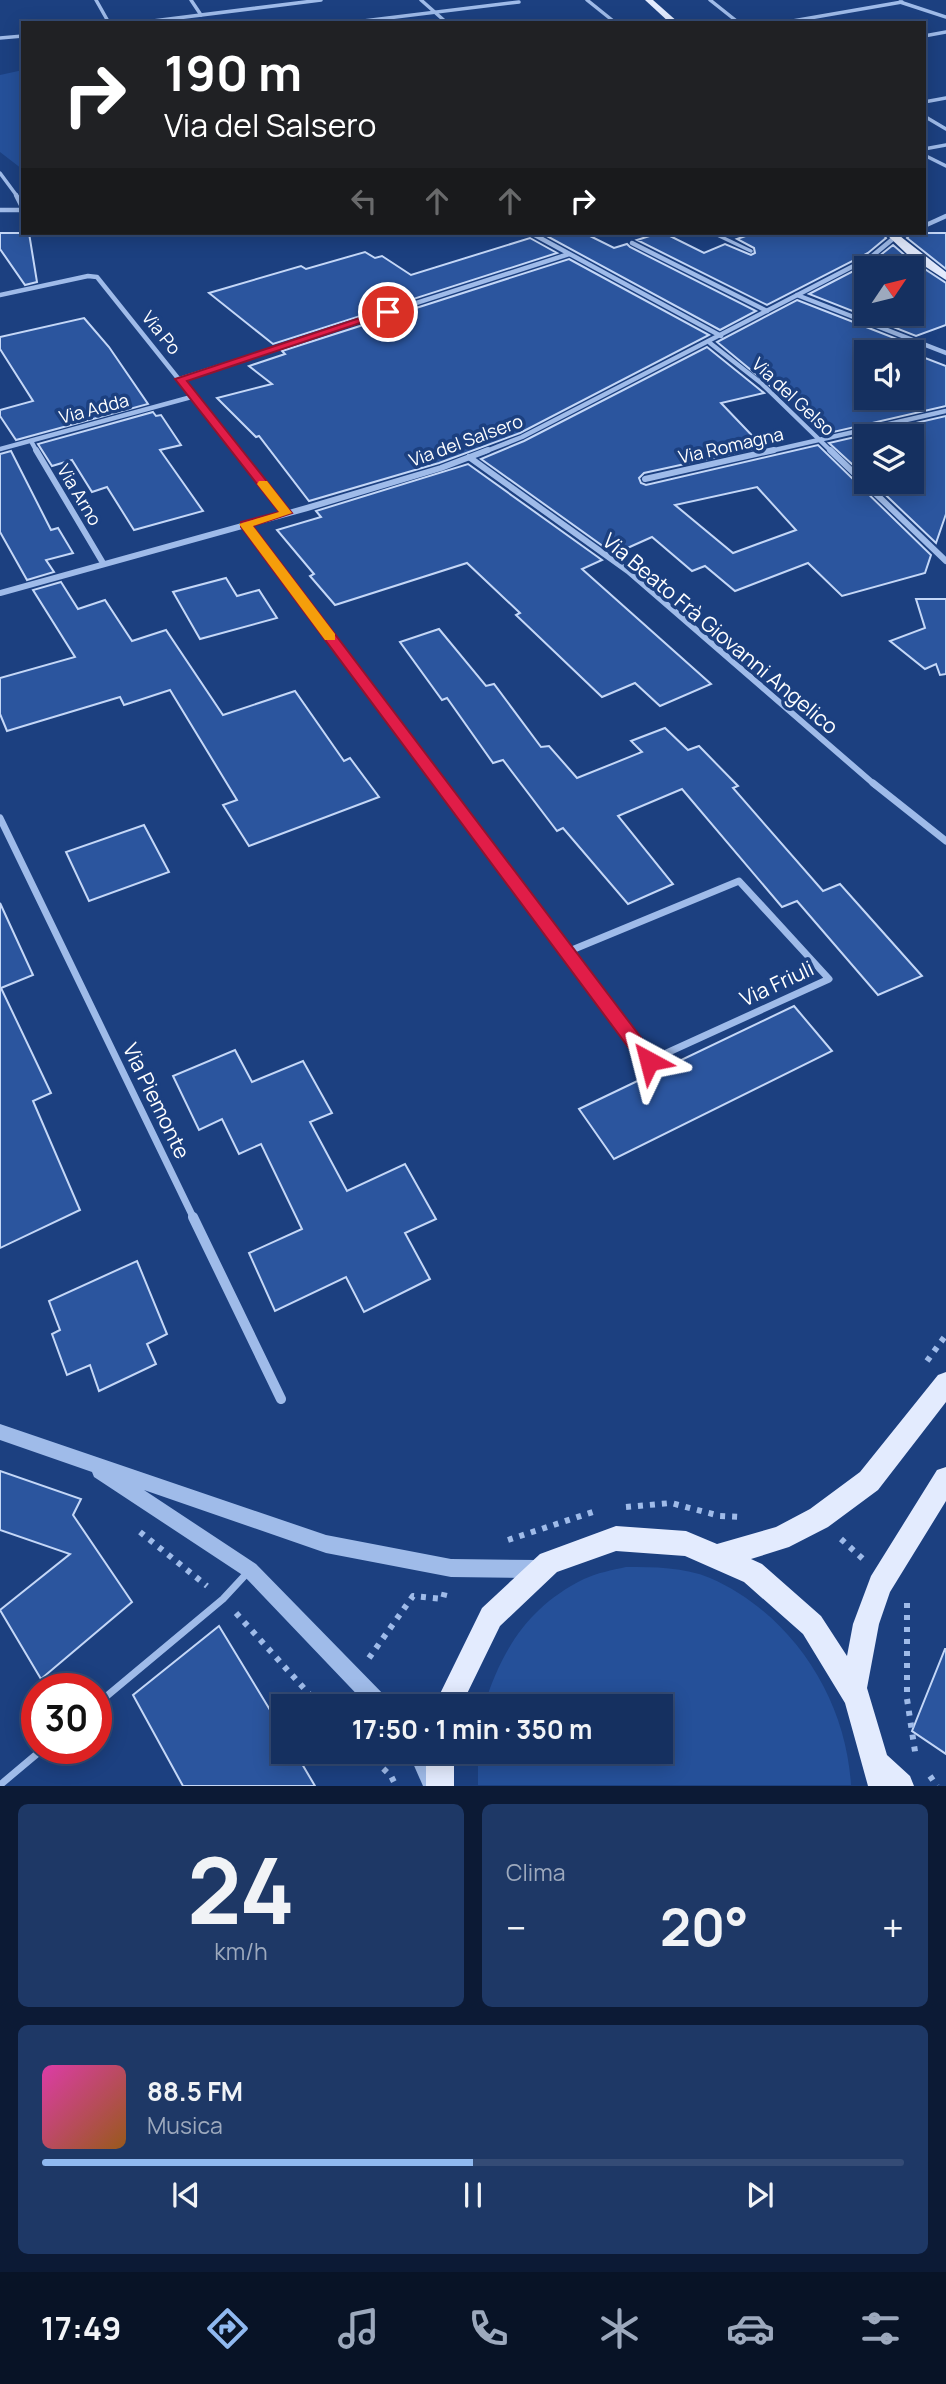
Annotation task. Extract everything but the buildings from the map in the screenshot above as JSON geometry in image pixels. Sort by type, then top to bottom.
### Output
[{"type":"main road","points":[[649,0],[673,21]]},
{"type":"main road","points":[[892,236],[946,277]]},
{"type":"main road","points":[[721,1555],[780,1538],[819,1518],[869,1480],[946,1383]]},
{"type":"main road","points":[[854,1687],[866,1624],[884,1579],[946,1479]]},
{"type":"main road","points":[[451,1694],[462,1663],[482,1626],[508,1594],[538,1569],[572,1551],[620,1540],[645,1538],[684,1542],[721,1555],[753,1571],[782,1593],[809,1620],[834,1652],[854,1687],[873,1738],[880,1775],[900,1786]]},
{"type":"main road","points":[[440,1764],[440,1786]]},
{"type":"street","points":[[96,0],[108,21]]},
{"type":"street","points":[[191,0],[201,15]]},
{"type":"street","points":[[156,21],[321,0]]},
{"type":"street","points":[[421,0],[445,21]]},
{"type":"street","points":[[587,0],[612,20]]},
{"type":"street","points":[[710,0],[736,21]]},
{"type":"street","points":[[895,0],[946,17]]},
{"type":"street","points":[[365,21],[519,2]]},
{"type":"street","points":[[792,21],[902,2]]},
{"type":"street","points":[[926,36],[946,32]]},
{"type":"street","points":[[0,38],[21,36]]},
{"type":"street","points":[[926,102],[946,98]]},
{"type":"street","points":[[926,117],[946,129]]},
{"type":"street","points":[[926,149],[946,145]]},
{"type":"street","points":[[926,156],[946,166]]},
{"type":"street","points":[[0,173],[21,204]]},
{"type":"street","points":[[0,210],[21,209]]},
{"type":"street","points":[[926,225],[946,216]]},
{"type":"street","points":[[535,235],[721,336]]},
{"type":"street","name":"Via del Salsero","points":[[0,593],[441,468],[522,437],[710,343],[871,257],[892,236]]},
{"type":"street","points":[[632,243],[767,311]]},
{"type":"street","points":[[180,379],[569,254]]},
{"type":"street","name":"Via Po","points":[[0,295],[88,275],[97,277],[195,396],[286,513]]},
{"type":"street","points":[[797,295],[946,354]]},
{"type":"street","name":"Via del Gelso","points":[[710,343],[761,383],[946,561]]},
{"type":"street","name":"Via Adda","points":[[0,449],[195,396]]},
{"type":"street","name":"Via Romagna","points":[[645,479],[946,411]]},
{"type":"street","name":"Via Arno","points":[[31,441],[103,563]]},
{"type":"street","name":"Via Beato Frà Giovanni Angelico","points":[[470,457],[628,571],[839,756],[946,841]]},
{"type":"street","name":"Via Friuli","points":[[246,524],[566,953],[649,1061],[829,979],[739,881],[566,953]]},
{"type":"street","name":"Via Piemonte","points":[[0,818],[281,1399]]},
{"type":"street","points":[[0,1432],[326,1544],[451,1568],[538,1569]]},
{"type":"street","points":[[86,1461],[250,1570],[369,1694]]},
{"type":"street","points":[[423,1764],[433,1786]]},
{"type":"lane","points":[[717,235],[751,251]]},
{"type":"lane","points":[[112,1692],[223,1599],[250,1570]]},
{"type":"lane","points":[[0,1785],[25,1764]]},
{"type":"path","points":[[922,1368],[946,1335]]},
{"type":"path","points":[[617,1508],[671,1503],[720,1516],[753,1517]]},
{"type":"path","points":[[500,1542],[603,1509]]},
{"type":"path","points":[[819,1518],[907,1597],[907,1699],[916,1758],[937,1786]]},
{"type":"path","points":[[129,1522],[223,1599],[309,1694]]},
{"type":"path","points":[[354,1679],[413,1596],[443,1599],[451,1568]]},
{"type":"path","points":[[378,1764],[391,1776],[396,1786]]},
{"type":"shaded area","points":[[21,70],[21,168],[0,152],[0,75]]},
{"type":"shaded area","points":[[626,1567],[669,1568],[700,1574],[739,1594],[766,1613],[789,1636],[809,1662],[826,1691],[847,1753],[851,1785],[478,1785],[478,1764],[673,1764],[673,1694],[488,1694],[509,1648],[533,1616],[565,1590],[599,1573]]},
{"type":"slow traffic","points":[[263,484],[286,513],[246,524],[330,637]]},
{"type":"route","points":[[388,312],[180,379],[286,513],[246,524],[649,1061]]}]
